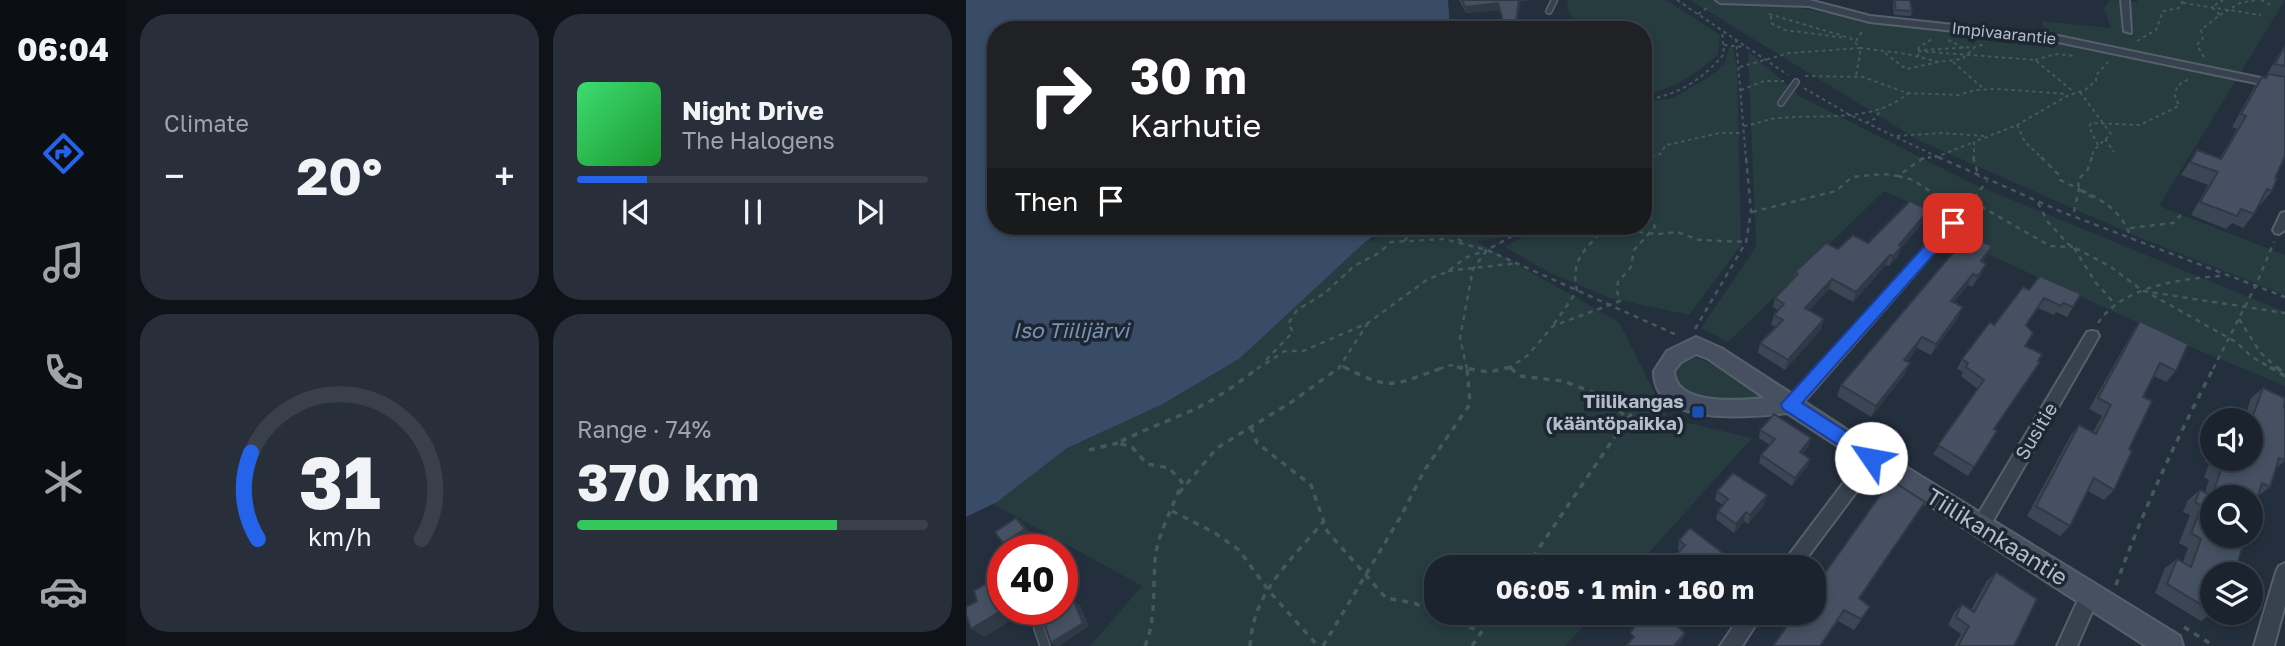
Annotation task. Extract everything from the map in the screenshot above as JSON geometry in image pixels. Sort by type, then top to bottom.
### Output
[{"type":"street","name":"Impivaarantie","points":[[1720,0],[1809,3],[1862,17],[2059,39],[2285,86]]},
{"type":"street","points":[[2125,0],[2128,31]]},
{"type":"street","points":[[2279,230],[2285,216]]},
{"type":"street","points":[[1692,343],[1664,367],[1664,379],[1671,392],[1689,402],[1726,410],[1789,404],[1812,383],[1953,223]]},
{"type":"street","name":"Susitie","points":[[1980,527],[2092,336]]},
{"type":"street","name":"Tiilikankaantie","points":[[1692,343],[1714,353],[1871,458],[2170,646]]},
{"type":"street","points":[[1798,555],[1871,458]]},
{"type":"street","points":[[2264,646],[2285,572]]},
{"type":"street","points":[[2067,646],[2090,596]]},
{"type":"street","points":[[1730,646],[1745,625]]},
{"type":"lane","points":[[1549,11],[1554,1]]},
{"type":"lane","points":[[1781,103],[1791,78]]},
{"type":"lane","points":[[1039,628],[1045,646]]},
{"type":"path","points":[[1677,0],[1748,47],[1724,45]]},
{"type":"path","points":[[2212,6],[2223,0]]},
{"type":"path","points":[[2098,145],[2089,127],[2091,123],[2120,126],[2150,122],[2179,106],[2175,96],[2177,86],[2211,70],[2197,45],[2203,38],[2201,30],[2240,3],[2256,0]]},
{"type":"path","points":[[2261,0],[2271,5]]},
{"type":"path","points":[[1745,1],[1771,16],[1850,38],[1861,47]]},
{"type":"path","points":[[2120,52],[2158,30],[2163,11],[2179,8],[2183,2],[2261,15]]},
{"type":"path","points":[[2212,6],[2220,15]]},
{"type":"path","points":[[1771,16],[1771,23],[1786,30],[1850,38]]},
{"type":"path","points":[[1918,24],[1935,34],[1931,40],[1921,44],[1918,57]]},
{"type":"path","points":[[1652,99],[1669,96],[1709,71],[1724,54],[1722,30]]},
{"type":"path","points":[[1907,54],[1975,47],[1996,40],[1996,32]]},
{"type":"path","points":[[1089,450],[1118,443],[1142,430],[1199,407],[1237,385],[1264,363],[1293,332],[1288,324],[1290,318],[1304,305],[1320,297],[1354,267],[1387,249],[1391,242],[1444,239],[1487,250],[1521,263],[1692,343],[1746,242],[1751,212],[1736,39]]},
{"type":"path","points":[[1945,39],[1964,48]]},
{"type":"path","points":[[1855,76],[1859,68],[1861,47]]},
{"type":"path","points":[[1740,67],[1789,52],[1861,47],[1939,62]]},
{"type":"path","points":[[1882,51],[1906,69],[1953,61],[1968,54],[1975,47]]},
{"type":"path","points":[[1918,51],[2035,60],[2056,54],[2081,55]]},
{"type":"path","points":[[1741,90],[1764,80],[1855,76],[1910,92],[1959,95],[1985,90],[2029,90],[2070,94],[2080,92],[2092,84],[2110,59],[2102,58]]},
{"type":"path","points":[[2035,60],[2075,93]]},
{"type":"path","points":[[1953,61],[1985,90]]},
{"type":"path","points":[[1742,125],[1756,126],[1773,118],[1829,120],[1855,116],[1902,101],[1910,92]]},
{"type":"path","points":[[2073,216],[2079,189],[2078,180],[2088,169],[2094,150],[2110,134],[2080,92]]},
{"type":"path","points":[[1898,176],[1923,158],[1936,157],[2017,125],[2070,94]]},
{"type":"path","points":[[1866,123],[1876,118],[1881,109]]},
{"type":"path","points":[[1855,116],[1987,181],[2132,240],[2285,297]]},
{"type":"path","points":[[2017,125],[2025,142],[2043,163],[2059,175],[2060,180],[2121,214],[2130,228],[2132,240]]},
{"type":"path","points":[[1652,157],[1660,154],[1666,145],[1710,135],[1743,133]]},
{"type":"path","points":[[1893,136],[1943,133],[1987,136]]},
{"type":"path","points":[[2105,139],[2114,152]]},
{"type":"path","points":[[1974,142],[1972,155],[1979,177]]},
{"type":"path","points":[[1751,212],[1813,197],[1824,191],[1836,191],[1852,177],[1860,174],[1910,177],[1943,200],[1960,205],[1971,203],[2013,223],[2043,243],[2066,250],[2073,247]]},
{"type":"path","points":[[1953,223],[1987,181]]},
{"type":"path","points":[[2037,201],[2048,222],[2073,247],[2096,283],[2115,304]]},
{"type":"path","points":[[2130,228],[2173,223],[2181,215]]},
{"type":"path","points":[[2116,585],[2133,537],[2181,430],[2255,287],[2279,230]]},
{"type":"path","points":[[1652,233],[1677,232],[1699,240],[1746,242]]},
{"type":"path","points":[[1404,241],[1410,235]]},
{"type":"path","points":[[1453,235],[1464,244]]},
{"type":"path","points":[[1447,272],[1465,258],[1487,250],[1514,235]]},
{"type":"path","points":[[1342,366],[1373,382],[1389,386],[1451,365],[1468,372],[1511,368],[1524,360],[1577,291],[1573,271],[1583,252],[1599,235]]},
{"type":"path","points":[[1552,326],[1578,314],[1600,312],[1620,301],[1616,287],[1619,279],[1631,267],[1633,252],[1648,235]]},
{"type":"path","points":[[2073,247],[2111,267],[2143,291],[2165,300],[2285,376]]},
{"type":"path","points":[[1323,646],[1424,471],[1470,404],[1468,372],[1460,338],[1473,269],[1487,250]]},
{"type":"path","points":[[1264,363],[1285,351],[1303,351],[1368,323],[1428,279],[1447,272],[1521,263]]},
{"type":"path","points":[[2092,336],[2100,318],[2115,304],[2143,291],[2206,276],[2225,276]]},
{"type":"path","points":[[2143,291],[2243,309],[2285,313]]},
{"type":"path","points":[[1284,318],[1290,318]]},
{"type":"path","points":[[2238,319],[2260,352],[2285,376]]},
{"type":"path","points":[[1177,495],[1217,448],[1342,366],[1368,323]]},
{"type":"path","points":[[1511,368],[1518,376],[1557,378],[1595,394],[1617,407],[1627,419]]},
{"type":"path","points":[[1534,555],[1627,419],[1664,379]]},
{"type":"path","points":[[1251,427],[1257,443],[1311,485],[1326,531],[1364,577],[1386,598],[1414,603],[1481,632]]},
{"type":"path","points":[[1118,443],[1132,447],[1147,464],[1169,468],[1182,482],[1172,511],[1163,525],[1155,562],[1157,573],[1150,617],[1152,630],[1145,646]]},
{"type":"path","points":[[1172,511],[1215,533],[1239,550],[1269,591],[1318,646]]},
{"type":"path","points":[[1250,646],[1255,616],[1269,591],[1281,571],[1323,522]]},
{"type":"path","points":[[1472,646],[1486,625]]},
{"type":"green space","points":[[1567,0],[1666,0],[1720,35],[1718,54],[1684,80],[1652,92],[1652,21],[1576,21],[1569,13]]},
{"type":"green space","points":[[1690,0],[1755,0],[1866,20],[2047,39],[2042,21],[2111,28],[2104,8],[2110,0],[2285,0],[2159,206],[2285,255],[2285,295],[2138,237],[1920,141]]},
{"type":"green space","points":[[1729,47],[1733,47],[1737,67],[1741,245],[1689,315],[1610,298],[1550,273],[1505,247],[1525,235],[1652,235],[1652,102],[1673,98],[1709,77],[1725,64]]},
{"type":"green space","points":[[1748,51],[1801,97],[1973,184],[2285,312],[2285,386],[2191,347],[1955,239],[1973,235],[1976,227],[1962,216],[1944,218],[1884,191],[1728,342],[1701,328],[1756,247]]},
{"type":"green space","points":[[1383,235],[1504,235],[1476,241],[1619,322],[1667,418],[1752,438],[1647,555],[1424,555],[1424,625],[1584,625],[1565,646],[1090,646],[1142,586],[1078,551],[1078,534],[1048,534],[993,504],[1067,448],[1161,405],[1239,359],[1364,243]]},
{"type":"green space","points":[[1686,356],[1719,367],[1770,399],[1711,401],[1684,393],[1675,384],[1671,370]]},
{"type":"water","name":"Iso Tiilijärvi","points":[[966,0],[1448,0],[1449,21],[987,21],[987,235],[1375,235],[1239,359],[1161,405],[1067,448],[997,502],[966,517]]},
{"type":"building","points":[[1462,0],[1519,0],[1516,21],[1501,21],[1498,3],[1465,7]]},
{"type":"building","points":[[1894,0],[1910,0],[1912,11],[1896,10]]},
{"type":"building","points":[[2285,46],[2285,66],[2275,64]]},
{"type":"building","points":[[2269,74],[2285,77],[2285,156],[2272,191],[2267,189],[2254,214],[2241,209],[2237,216],[2200,202],[2218,172],[2190,162],[2197,150],[2221,159],[2246,116],[2241,114],[2262,77],[2266,78]]},
{"type":"building","points":[[1910,201],[1929,210],[1899,245],[1902,246],[1893,256],[1890,255],[1856,292],[1832,279],[1805,308],[1824,319],[1788,360],[1760,343],[1783,320],[1774,315],[1784,304],[1775,298],[1798,274],[1795,272],[1826,243],[1838,249],[1853,235],[1868,243]]},
{"type":"building","points":[[1968,235],[1992,246],[1981,261],[1986,264],[1978,276],[1973,274],[1951,301],[1963,307],[1936,344],[1922,337],[1904,360],[1910,363],[1876,406],[1841,385]]},
{"type":"building","points":[[2040,276],[2081,294],[2073,307],[2063,303],[2061,306],[2044,298],[2026,325],[2033,333],[2025,346],[2042,354],[2038,361],[2040,362],[1994,429],[1997,431],[1974,467],[1938,445],[1984,380],[1966,367],[1968,363],[1962,359],[1990,322],[1994,325],[2023,287],[2029,290]]},
{"type":"building","points":[[2140,321],[2188,344],[2176,371],[2160,363],[2143,397],[2152,401],[2129,449],[2132,451],[2114,490],[2094,478],[2070,526],[2036,506],[2079,425],[2096,434],[2111,405],[2098,398]]},
{"type":"building","points":[[2263,388],[2285,398],[2285,460],[2279,458],[2270,487],[2262,483],[2216,485],[2221,471],[2263,471],[2263,408],[2256,408]]},
{"type":"building","points":[[1774,414],[1811,438],[1800,452],[1810,459],[1795,478],[1761,455],[1775,439],[1760,430]]},
{"type":"building","points":[[1733,473],[1767,495],[1750,515],[1746,512],[1736,524],[1718,511],[1728,499],[1717,491]]},
{"type":"building","points":[[1891,480],[1925,502],[1859,598],[1870,607],[1861,619],[1844,610],[1820,646],[1773,646],[1788,625],[1826,625],[1826,572]]},
{"type":"building","points":[[2200,490],[2200,505],[2195,502]]},
{"type":"building","points":[[2200,511],[2200,538],[2191,533]]},
{"type":"building","points":[[1016,518],[1025,529],[1017,534],[995,532]]},
{"type":"building","points":[[1690,528],[1725,555],[1676,555],[1685,545],[1679,540]]},
{"type":"building","points":[[2200,542],[2200,548],[2242,548],[2238,562],[2200,562],[2200,604],[2167,584],[2177,559],[2191,567]]},
{"type":"building","points":[[1996,572],[2037,599],[2014,646],[1958,646],[1969,626],[1956,617],[1962,604],[1974,612]]},
{"type":"building","points":[[987,583],[987,619],[971,629],[966,607],[977,601],[974,591]]},
{"type":"building","points":[[1078,611],[1083,623],[1051,643],[1045,625],[1078,625]]},
{"type":"building","points":[[1636,625],[1675,625],[1685,633],[1674,646],[1626,646],[1634,637],[1630,633]]},
{"type":"place","name":"Tiilikangas (kääntöpaikka)","points":[[1698,412]]},
{"type":"route","points":[[1871,458],[1789,404],[1803,393],[1953,223]]}]
